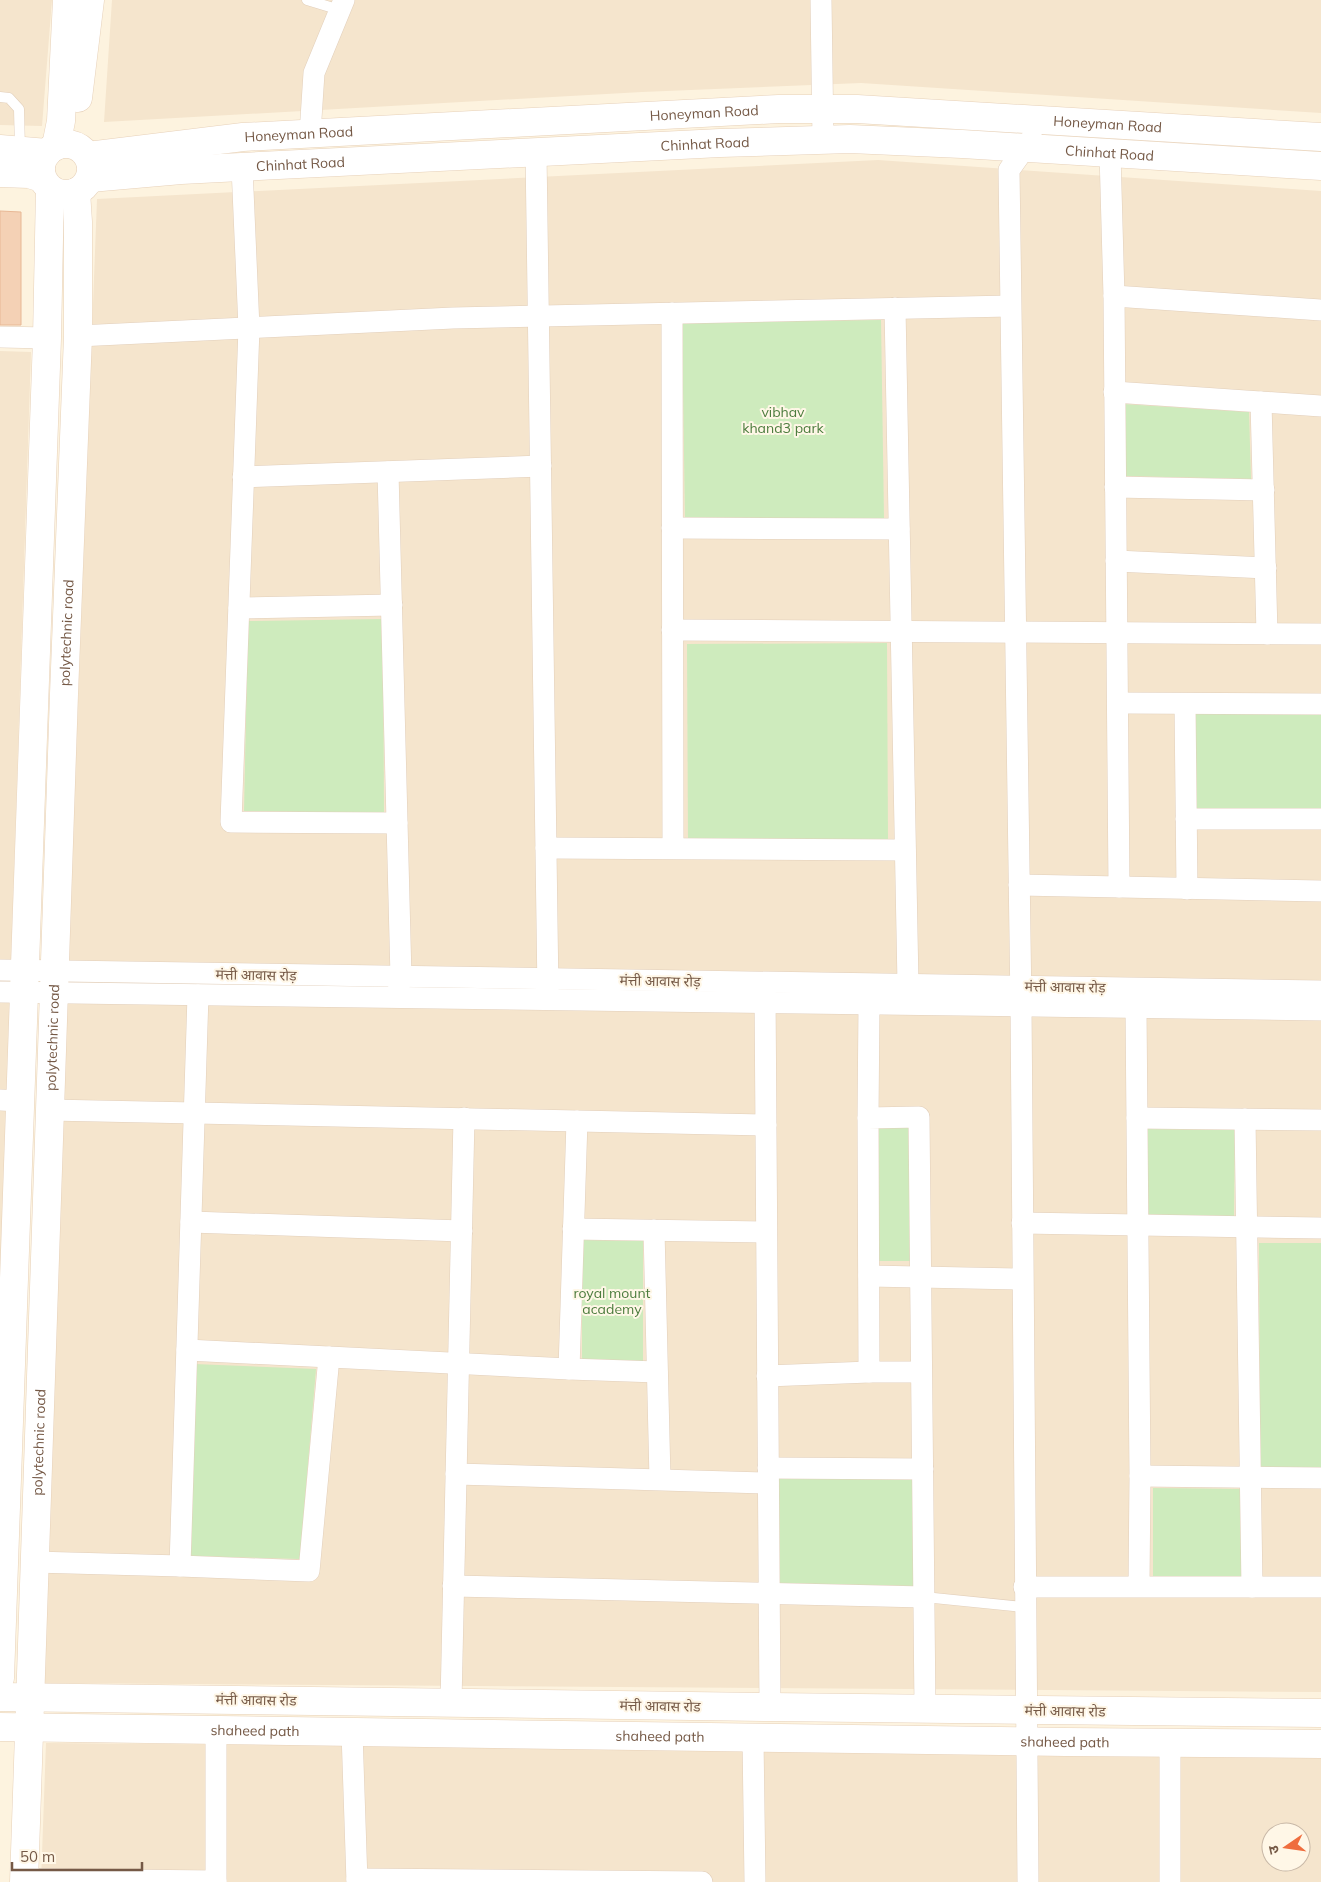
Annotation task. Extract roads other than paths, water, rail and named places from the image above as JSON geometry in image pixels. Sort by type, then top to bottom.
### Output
[{"type":"street","points":[[0,1678],[12,981],[47,338],[52,165],[61,121],[67,0]]},
{"type":"street","points":[[52,165],[90,0]]},
{"type":"street","points":[[820,0],[823,140]]},
{"type":"street","points":[[310,134],[314,73],[342,5]]},
{"type":"street","name":"Honeyman Road","points":[[52,165],[244,137],[778,109],[857,110],[1321,137]]},
{"type":"street","points":[[1028,1882],[1019,885],[1008,170],[1046,120]]},
{"type":"street","name":"Chinhat Road","points":[[52,165],[242,167],[720,143],[850,139],[1321,166]]},
{"type":"street","points":[[54,982],[198,995],[397,998],[548,990],[536,152]]},
{"type":"street","points":[[1110,153],[1114,296],[1119,887]]},
{"type":"street","points":[[0,173],[52,165]]},
{"type":"street","name":"polytechnic road","points":[[24,1880],[72,436],[78,336],[78,222],[52,165]]},
{"type":"street","points":[[242,167],[249,328],[231,822],[397,823]]},
{"type":"street","points":[[1114,296],[1321,310]]},
{"type":"street","points":[[78,336],[453,318],[1010,306]]},
{"type":"street","points":[[895,308],[908,984]]},
{"type":"street","points":[[672,313],[673,848]]},
{"type":"street","points":[[0,337],[47,338]]},
{"type":"street","points":[[1114,392],[1321,406]]},
{"type":"street","points":[[1261,402],[1267,634]]},
{"type":"street","points":[[244,477],[541,466]]},
{"type":"street","points":[[388,472],[401,977],[397,998]]},
{"type":"street","points":[[1116,487],[1264,490]]},
{"type":"street","points":[[672,528],[899,528]]},
{"type":"street","points":[[1116,560],[1266,568]]},
{"type":"street","points":[[239,608],[392,605]]},
{"type":"street","points":[[672,630],[1321,634]]},
{"type":"street","points":[[1118,703],[1321,704]]},
{"type":"street","points":[[1185,704],[1187,889]]},
{"type":"street","points":[[1186,819],[1321,819]]},
{"type":"street","points":[[546,848],[906,850]]},
{"type":"street","points":[[1019,885],[1321,891]]},
{"type":"street","name":"मंत्ती आवास रोड़","points":[[12,981],[401,977],[548,990],[765,993],[908,984],[1020,996],[1321,991]]},
{"type":"street","points":[[770,1708],[765,993],[867,1004],[1020,996],[1136,1008],[1321,1010]]},
{"type":"street","points":[[180,1566],[198,995]]},
{"type":"street","points":[[867,1004],[869,1372]]},
{"type":"street","points":[[1136,1008],[1140,1476],[1139,1586]]},
{"type":"street","points":[[49,1110],[766,1125]]},
{"type":"street","points":[[868,1118],[919,1117],[925,1709]]},
{"type":"street","points":[[450,1703],[464,1118]]},
{"type":"street","points":[[1137,1118],[1321,1120]]},
{"type":"street","points":[[1245,1119],[1252,1587]]},
{"type":"street","points":[[569,1369],[577,1121]]},
{"type":"street","points":[[191,1222],[462,1231]]},
{"type":"street","points":[[1022,1223],[1321,1228]]},
{"type":"street","points":[[573,1228],[766,1232]]},
{"type":"street","points":[[654,1230],[660,1480]]},
{"type":"street","points":[[869,1276],[1022,1279]]},
{"type":"street","points":[[187,1350],[657,1372]]},
{"type":"street","points":[[34,1562],[309,1571],[329,1357]]},
{"type":"street","points":[[767,1376],[922,1372]]},
{"type":"street","points":[[456,1474],[660,1480],[922,1469]]},
{"type":"street","points":[[1140,1476],[1321,1478]]},
{"type":"street","points":[[453,1586],[924,1597]]},
{"type":"street","points":[[1024,1597],[1139,1586],[1321,1588]]},
{"type":"street","name":"मंत्ती आवास रोड","points":[[0,1697],[770,1708],[1321,1713]]},
{"type":"street","name":"shaheed path","points":[[0,1727],[1321,1744]]},
{"type":"street","points":[[24,1880],[216,1882],[216,1730]]},
{"type":"street","points":[[352,1732],[357,1880],[702,1882]]},
{"type":"street","points":[[752,1738],[755,1882]]},
{"type":"street","points":[[1170,1743],[1170,1882]]},
{"type":"lane","points":[[306,0],[342,5]]},
{"type":"lane","points":[[0,97],[9,98],[19,109],[52,165]]},
{"type":"lane","points":[[924,1597],[1024,1597]]},
{"type":"park label","name":"vibhav khand3 park","points":[[783,420]]},
{"type":"park label","name":"royal mount academy","points":[[612,1302]]}]
